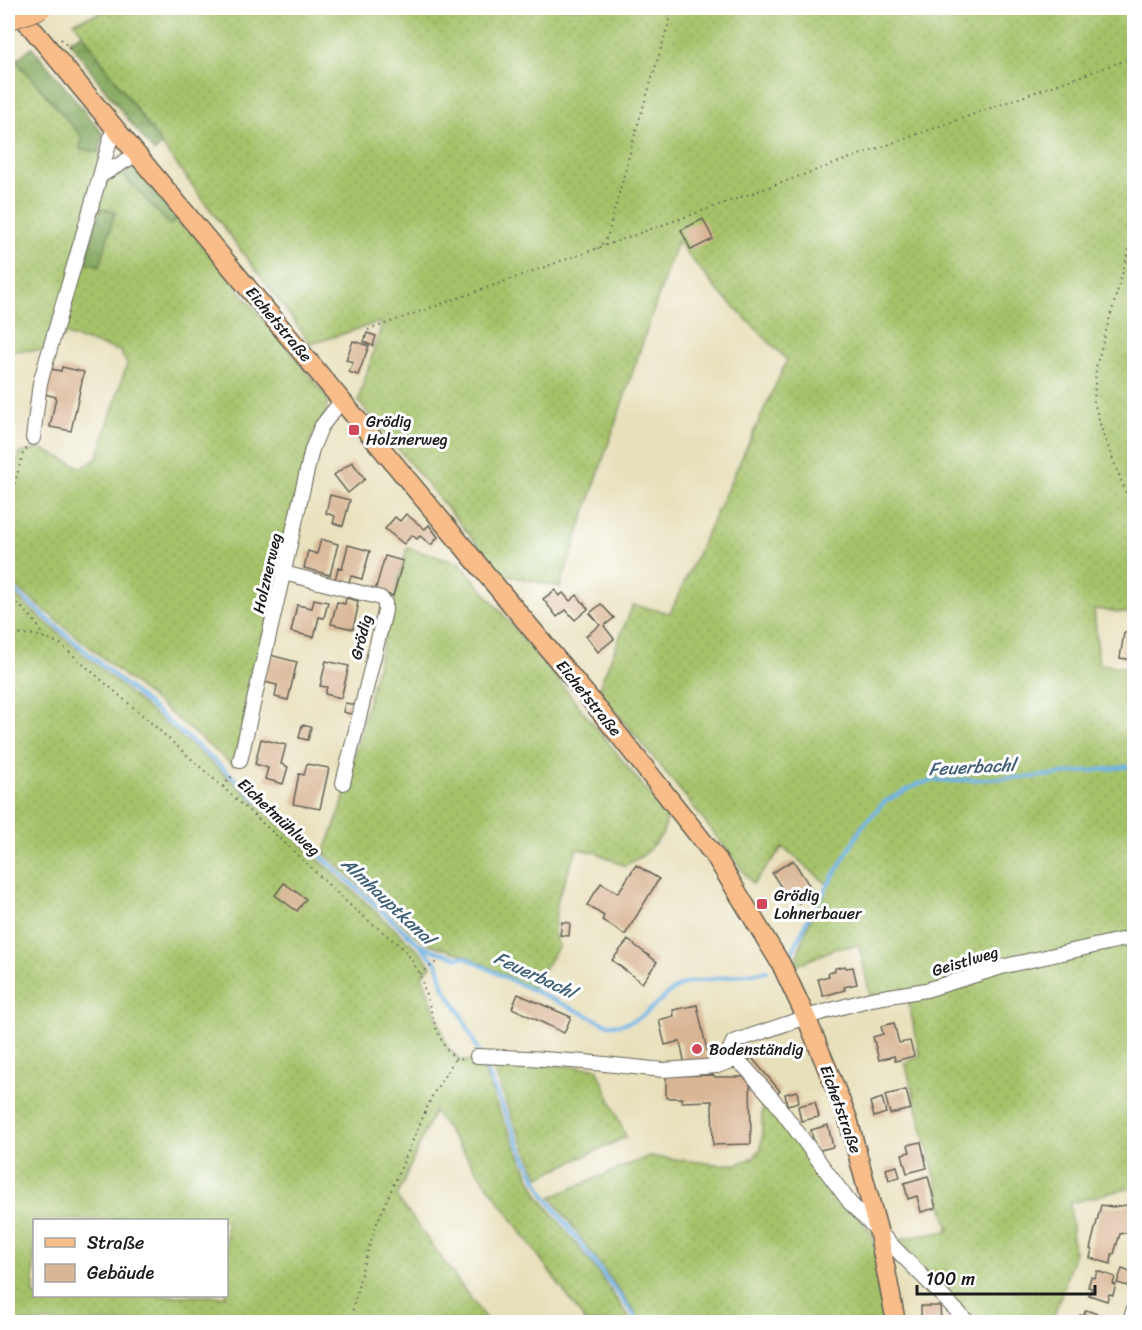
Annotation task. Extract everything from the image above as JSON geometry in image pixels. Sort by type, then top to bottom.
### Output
[{"type":"highway","points":[[8,20],[42,8]]},
{"type":"main road","name":"Eichetstraße","points":[[15,8],[636,756],[717,859],[781,964],[806,1017],[848,1119],[878,1230],[896,1323]]},
{"type":"street","points":[[33,438],[40,383],[114,126]]},
{"type":"street","points":[[100,176],[137,154]]},
{"type":"street","name":"Holznerweg","points":[[239,764],[312,449],[321,427],[342,400]]},
{"type":"street","name":"Grödig","points":[[284,573],[381,598],[385,603],[343,783]]},
{"type":"street","name":"Geistlweg","points":[[806,1017],[871,999],[926,990],[1005,966],[1134,937]]},
{"type":"street","points":[[806,1017],[733,1042],[729,1051],[773,1099],[850,1203],[968,1323]]},
{"type":"street","points":[[482,1056],[585,1062],[663,1070],[717,1066],[735,1060]]},
{"type":"street","points":[[1130,1323],[1134,1308]]},
{"type":"path","points":[[598,249],[607,238],[634,134],[672,8]]},
{"type":"path","points":[[368,330],[1134,57]]},
{"type":"path","points":[[1134,232],[1096,367],[1094,402],[1103,434],[1134,513]]},
{"type":"path","points":[[8,507],[23,454],[33,438]]},
{"type":"path","points":[[8,596],[36,621],[41,628],[42,637]]},
{"type":"path","name":"Eichetmühlweg","points":[[8,638],[26,633],[60,644],[158,728],[352,907],[405,950],[420,974],[437,1031],[445,1048],[456,1059]]},
{"type":"path","points":[[223,787],[239,764]]},
{"type":"path","points":[[420,974],[439,960]]},
{"type":"path","points":[[350,1323],[363,1266],[376,1225],[433,1094],[456,1059],[482,1056]]},
{"type":"green space","points":[[115,8],[1134,8],[1134,614],[1094,609],[1099,664],[1134,669],[1134,1187],[1070,1203],[1074,1256],[1052,1322],[973,1322],[894,1240],[949,1231],[905,1062],[920,1057],[906,990],[870,996],[859,945],[834,949],[795,966],[808,924],[827,884],[783,847],[753,884],[689,801],[598,690],[633,605],[670,613],[787,360],[716,289],[677,241],[560,587],[502,574],[358,401],[381,327],[380,322],[311,344],[162,145],[74,22]]},
{"type":"green space","points":[[82,34],[162,145],[154,152],[69,41]]},
{"type":"green space","points":[[32,47],[103,134],[99,152],[80,149],[82,137],[16,60]]},
{"type":"green space","points":[[8,58],[16,60],[82,137],[80,149],[99,152],[169,224],[179,217],[328,398],[326,413],[312,437],[234,766],[8,580],[8,496],[20,453],[40,448],[82,468],[97,458],[127,364],[120,351],[66,335],[43,350],[8,351]]},
{"type":"green space","points":[[135,166],[179,217],[170,225],[123,175]]},
{"type":"green space","points":[[101,208],[115,212],[100,266],[86,262]]},
{"type":"green space","points":[[407,548],[460,563],[668,817],[662,835],[644,855],[624,866],[595,852],[577,849],[557,901],[554,933],[559,946],[531,989],[467,956],[424,942],[324,853],[341,809]]},
{"type":"green space","points":[[8,590],[229,778],[422,954],[431,966],[422,975],[448,1048],[462,1061],[481,1061],[497,1106],[538,1195],[597,1271],[632,1322],[586,1322],[434,1111],[397,1197],[488,1322],[8,1322]]},
{"type":"green space","points":[[491,1062],[597,1068],[626,1137],[539,1177],[512,1119]]},
{"type":"green space","points":[[768,1100],[872,1234],[890,1322],[642,1322],[551,1197],[649,1156],[715,1164],[738,1164],[754,1157],[761,1148],[762,1103]]},
{"type":"building","points":[[703,219],[713,239],[691,250],[681,230]]},
{"type":"building","points":[[367,333],[376,336],[373,346],[364,342]]},
{"type":"building","points":[[353,341],[369,346],[358,375],[349,372],[353,362],[346,360]]},
{"type":"building","points":[[62,367],[84,372],[71,431],[50,427],[56,397],[41,393],[46,368],[61,371]]},
{"type":"building","points":[[352,462],[365,479],[348,493],[334,475]]},
{"type":"building","points":[[330,495],[350,500],[343,526],[333,523],[335,516],[326,513]]},
{"type":"building","points":[[406,514],[425,529],[429,525],[438,537],[431,545],[420,536],[417,539],[412,535],[404,544],[385,529],[395,517],[400,521]]},
{"type":"building","points":[[321,539],[338,544],[330,575],[304,568],[308,551],[317,554]]},
{"type":"building","points":[[348,545],[370,551],[362,579],[351,576],[348,584],[335,580],[338,568],[342,569]]},
{"type":"building","points":[[385,556],[403,561],[393,596],[375,591]]},
{"type":"building","points":[[555,590],[559,596],[563,593],[570,601],[577,595],[588,609],[575,620],[566,610],[557,617],[543,599]]},
{"type":"building","points":[[346,598],[358,601],[353,629],[331,624],[337,602],[345,604]]},
{"type":"building","points":[[314,599],[328,602],[324,618],[319,617],[314,637],[291,632],[297,605],[312,608]]},
{"type":"building","points":[[601,604],[614,618],[604,626],[614,639],[598,652],[586,636],[600,625],[590,613]]},
{"type":"building","points":[[1131,627],[1134,628],[1134,660],[1120,658],[1124,633],[1130,633]]},
{"type":"building","points":[[270,655],[297,662],[288,700],[275,697],[277,685],[264,682]]},
{"type":"building","points":[[326,661],[349,666],[341,698],[325,694],[327,687],[320,686]]},
{"type":"building","points":[[345,703],[357,705],[355,715],[343,712]]},
{"type":"building","points":[[302,725],[311,727],[308,740],[299,738]]},
{"type":"building","points":[[261,739],[286,745],[281,764],[288,767],[283,784],[265,779],[268,768],[255,764]]},
{"type":"building","points":[[307,764],[329,768],[320,809],[293,804],[299,774],[304,775]]},
{"type":"building","points":[[793,860],[814,893],[799,903],[794,894],[788,898],[772,873]]},
{"type":"building","points":[[636,865],[659,879],[625,935],[602,920],[604,916],[587,905],[601,883],[618,893]]},
{"type":"building","points":[[284,883],[306,899],[297,911],[275,895]]},
{"type":"building","points":[[562,922],[570,923],[569,936],[560,935]]},
{"type":"building","points":[[628,940],[657,962],[642,983],[612,960]]},
{"type":"building","points":[[845,966],[846,968],[853,967],[857,984],[823,996],[818,979],[829,976],[828,973],[835,971],[835,968]]},
{"type":"building","points":[[518,994],[571,1017],[564,1033],[512,1008]]},
{"type":"building","points":[[697,1005],[709,1060],[685,1065],[680,1041],[665,1045],[659,1020],[674,1016],[673,1010]]},
{"type":"building","points":[[894,1023],[899,1043],[910,1041],[914,1056],[895,1061],[894,1056],[879,1060],[873,1037],[883,1034],[881,1026]]},
{"type":"building","points":[[752,1058],[780,1091],[775,1095],[747,1062]]},
{"type":"building","points":[[713,1075],[715,1077],[750,1077],[751,1144],[713,1145],[712,1101],[682,1102],[682,1098],[666,1098],[666,1076]]},
{"type":"building","points":[[906,1090],[911,1109],[890,1114],[885,1095]]},
{"type":"building","points":[[797,1091],[799,1102],[787,1105],[785,1094]]},
{"type":"building","points":[[882,1098],[886,1113],[874,1117],[870,1102]]},
{"type":"building","points":[[815,1102],[819,1117],[801,1121],[798,1106]]},
{"type":"building","points":[[828,1125],[833,1147],[816,1151],[811,1130]]},
{"type":"building","points":[[921,1142],[927,1168],[907,1173],[902,1154],[910,1152],[908,1145]]},
{"type":"building","points":[[897,1166],[900,1177],[889,1180],[886,1169]]},
{"type":"building","points":[[928,1176],[936,1208],[921,1212],[917,1196],[908,1199],[904,1183]]},
{"type":"building","points":[[1134,1204],[1134,1231],[1120,1234],[1114,1254],[1112,1254],[1111,1264],[1090,1258],[1092,1249],[1090,1249],[1101,1205],[1112,1207]]},
{"type":"building","points":[[1122,1269],[1133,1273],[1128,1286],[1117,1283]]},
{"type":"building","points":[[1097,1271],[1115,1277],[1113,1284],[1116,1285],[1113,1295],[1109,1294],[1107,1301],[1089,1295],[1092,1288],[1088,1287],[1091,1277],[1095,1278]]},
{"type":"building","points":[[921,1306],[940,1306],[941,1320],[955,1320],[955,1322],[921,1322]]},
{"type":"building","points":[[1086,1310],[1103,1316],[1101,1322],[1077,1322]]},
{"type":"waterway","name":"Almhauptkanal","points":[[8,585],[224,769],[421,946],[438,965],[444,988],[460,1012],[479,1052]]},
{"type":"waterway","name":"Feuerbachl","points":[[792,953],[808,918],[861,828],[884,802],[918,784],[937,780],[1033,777],[1134,766]]},
{"type":"waterway","name":"Feuerbachl","points":[[421,946],[458,958],[465,957],[604,1023],[616,1025],[639,1018],[686,983],[767,971]]},
{"type":"waterway","name":"Almhauptkanal","points":[[482,1059],[519,1145],[545,1196],[639,1322]]},
{"type":"place","name":"Grödig Holznerweg","points":[[354,430]]},
{"type":"place","name":"Grödig Lohnerbauer","points":[[762,904]]},
{"type":"place","name":"Bodenständig","points":[[697,1049]]}]
